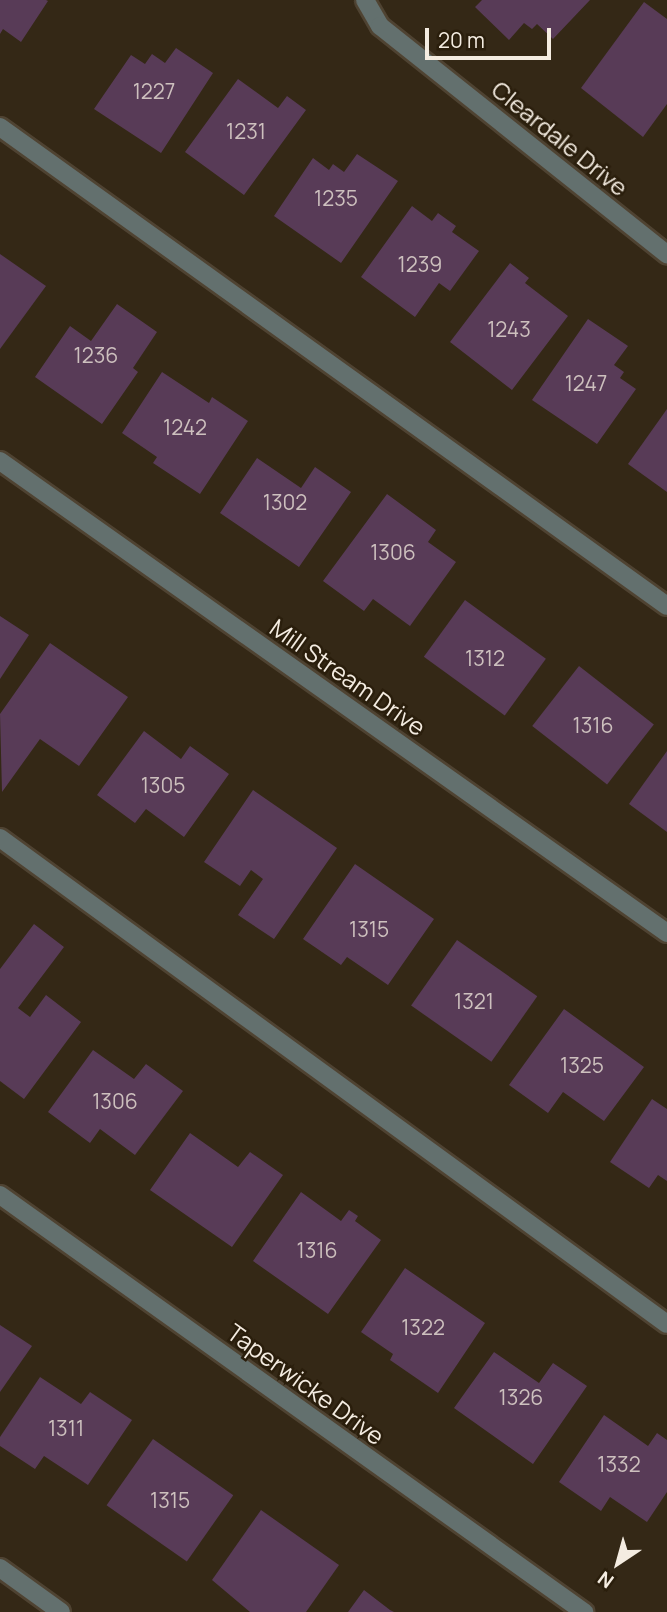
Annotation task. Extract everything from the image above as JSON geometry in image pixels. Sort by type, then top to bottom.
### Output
[{"type":"street","name":"Cleardale Drive","points":[[365,0],[380,26],[667,254]]},
{"type":"street","points":[[0,127],[667,606]]},
{"type":"street","name":"Mill Stream Drive","points":[[0,461],[667,933]]},
{"type":"street","points":[[0,838],[667,1324]]},
{"type":"street","name":"Taperwicke Drive","points":[[0,1195],[584,1612]]},
{"type":"street","points":[[0,1567],[61,1612]]},
{"type":"building","points":[[0,0],[48,1],[21,42],[3,29],[0,34]]},
{"type":"building","points":[[482,0],[590,0],[553,39],[537,24],[532,29],[524,23],[509,40],[475,7]]},
{"type":"building","points":[[644,2],[667,19],[667,104],[643,137],[581,88]]},
{"type":"building","points":[[176,48],[213,73],[161,153],[94,109],[131,55],[145,64],[152,54],[165,63]]},
{"type":"building","points":[[238,79],[278,108],[287,96],[306,110],[244,195],[185,152]]},
{"type":"building","points":[[357,154],[398,181],[341,263],[274,216],[313,158],[329,170],[333,164],[344,172]]},
{"type":"building","points":[[412,206],[432,221],[438,213],[456,226],[452,232],[479,251],[450,291],[439,283],[415,317],[361,277]]},
{"type":"building","points":[[0,254],[46,286],[0,349]]},
{"type":"building","points":[[510,263],[529,278],[525,283],[568,316],[512,390],[450,342]]},
{"type":"building","points":[[117,304],[157,332],[133,368],[138,372],[102,424],[35,377],[70,326],[91,341]]},
{"type":"building","points":[[588,319],[628,346],[614,365],[624,372],[620,378],[636,389],[597,444],[532,400]]},
{"type":"building","points":[[162,372],[209,403],[212,397],[248,421],[200,494],[153,463],[157,457],[122,433]]},
{"type":"building","points":[[667,409],[667,492],[628,464]]},
{"type":"building","points":[[257,458],[301,488],[315,467],[351,492],[299,567],[220,513]]},
{"type":"building","points":[[387,494],[436,530],[428,542],[456,562],[410,626],[373,599],[364,611],[323,581]]},
{"type":"building","points":[[465,600],[546,659],[505,715],[424,657]]},
{"type":"building","points":[[0,616],[29,635],[0,679]]},
{"type":"building","points":[[50,643],[128,697],[79,766],[40,739],[2,792],[0,714]]},
{"type":"building","points":[[579,666],[654,724],[607,784],[532,726]]},
{"type":"building","points":[[144,731],[181,759],[190,746],[229,774],[184,837],[146,809],[135,823],[97,795]]},
{"type":"building","points":[[667,751],[667,832],[629,804]]},
{"type":"building","points":[[253,790],[337,848],[274,939],[238,915],[263,879],[251,870],[240,886],[204,862]]},
{"type":"building","points":[[355,864],[434,919],[388,985],[347,957],[341,965],[303,939]]},
{"type":"building","points":[[34,924],[64,947],[18,1008],[30,1017],[46,995],[81,1022],[24,1099],[0,1081],[0,969]]},
{"type":"building","points":[[457,940],[537,996],[491,1062],[411,1006]]},
{"type":"building","points":[[564,1009],[644,1067],[604,1121],[563,1092],[548,1113],[509,1085]]},
{"type":"building","points":[[93,1050],[134,1079],[146,1064],[183,1091],[135,1155],[100,1129],[90,1143],[48,1112]]},
{"type":"building","points":[[652,1099],[667,1109],[667,1181],[658,1175],[649,1188],[610,1162]]},
{"type":"building","points":[[190,1133],[238,1167],[250,1152],[283,1175],[232,1247],[150,1190]]},
{"type":"building","points":[[301,1192],[341,1221],[349,1210],[358,1216],[355,1221],[381,1240],[328,1314],[253,1261]]},
{"type":"building","points":[[405,1268],[485,1323],[438,1393],[390,1360],[393,1354],[361,1332]]},
{"type":"building","points":[[0,1325],[32,1346],[0,1392]]},
{"type":"building","points":[[494,1352],[539,1383],[553,1363],[587,1386],[533,1464],[454,1408]]},
{"type":"building","points":[[40,1377],[81,1404],[90,1392],[132,1420],[88,1485],[44,1456],[35,1469],[0,1446],[0,1437]]},
{"type":"building","points":[[604,1415],[648,1446],[657,1433],[667,1440],[667,1492],[647,1522],[610,1497],[601,1511],[559,1482]]},
{"type":"building","points":[[153,1439],[233,1495],[187,1562],[107,1505]]},
{"type":"building","points":[[261,1510],[339,1565],[306,1612],[250,1612],[212,1580]]},
{"type":"building","points":[[364,1590],[390,1610],[394,1612],[348,1612]]}]
